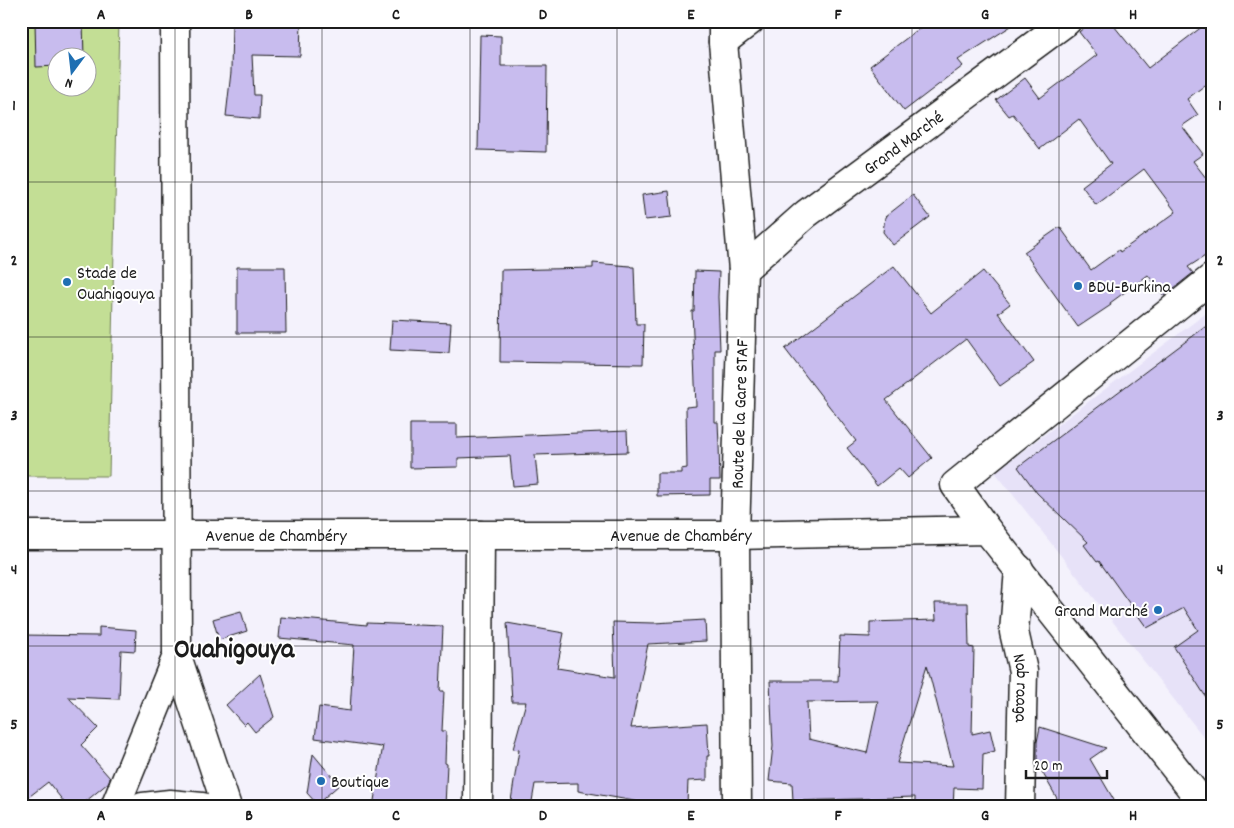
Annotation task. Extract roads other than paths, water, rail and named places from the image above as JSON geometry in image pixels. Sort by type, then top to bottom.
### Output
[{"type":"street","points":[[175,21],[177,656],[227,807]]},
{"type":"street","points":[[723,31],[750,21]]},
{"type":"street","name":"Grand Marché","points":[[744,270],[806,214],[1067,21]]},
{"type":"street","name":"Route de la Gare STAF","points":[[723,31],[744,270],[735,535],[737,807]]},
{"type":"street","points":[[1206,807],[987,530],[955,485],[1213,277]]},
{"type":"street","name":"Avenue de Chambéry","points":[[21,535],[735,535],[987,530]]},
{"type":"street","points":[[478,807],[480,535]]},
{"type":"street","name":"Nab raaga","points":[[1019,569],[1014,632],[1023,671],[1020,807]]},
{"type":"street","points":[[115,807],[177,656]]},
{"type":"street","points":[[143,807],[170,804],[202,807]]},
{"type":"place","name":"Stade de Ouahigouya","points":[[67,282]]},
{"type":"place","name":"BDU-Burkina","points":[[1078,286]]},
{"type":"place","name":"Grand Marché","points":[[1158,610]]},
{"type":"place","name":"Boutique","points":[[321,781]]},
{"type":"district","name":"Ouahigouya","points":[[234,647]]}]
